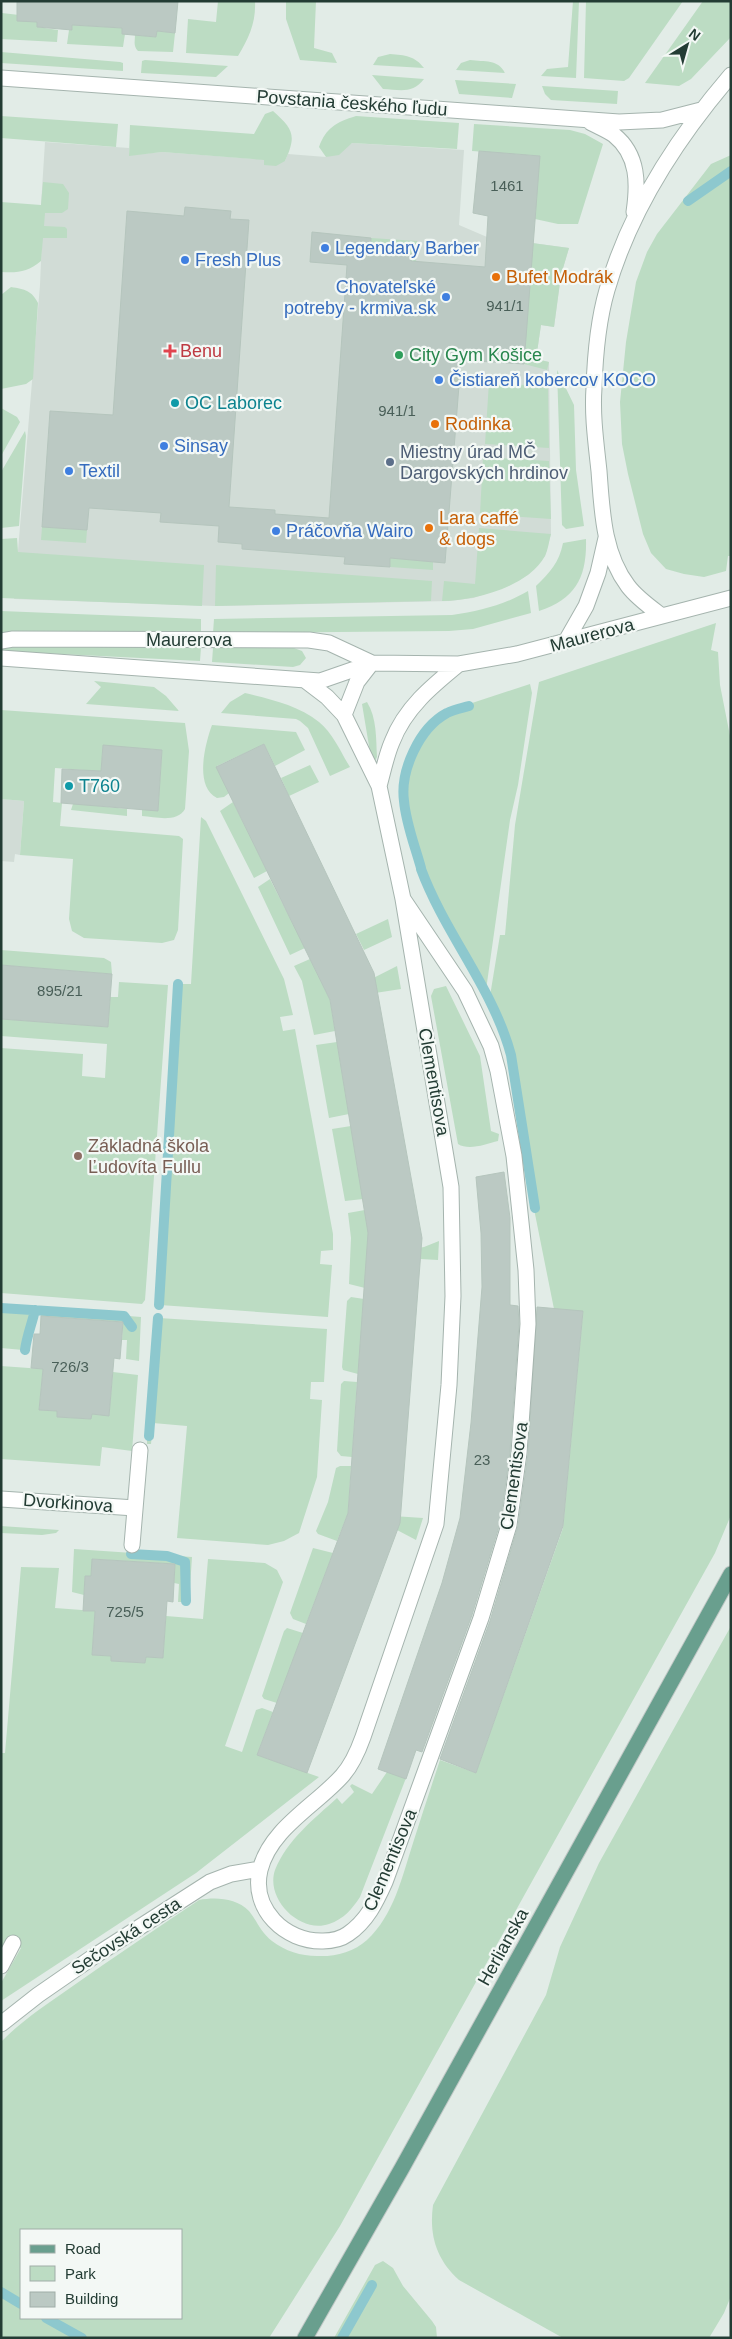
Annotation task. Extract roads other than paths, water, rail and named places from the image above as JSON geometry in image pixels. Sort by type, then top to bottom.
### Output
[{"type":"main road","name":"Herlianska","points":[[305,2338],[412,2150],[731,1574]]},
{"type":"street","points":[[566,641],[586,606],[598,573],[606,538],[594,388],[599,335],[606,292],[615,263],[652,186],[701,110],[731,75]]},
{"type":"street","name":"Povstania českého ľudu","points":[[1,78],[648,122],[701,110]]},
{"type":"street","points":[[584,119],[614,135],[631,156],[638,183],[633,223]]},
{"type":"street","points":[[606,538],[628,586],[640,599],[662,616]]},
{"type":"street","name":"Maurerova","points":[[1,658],[320,681],[372,663],[459,664],[517,654],[731,598]]},
{"type":"street","name":"Maurerova","points":[[1,641],[14,639],[310,640],[329,642],[372,663]]},
{"type":"street","points":[[344,715],[357,682],[372,663]]},
{"type":"street","points":[[379,786],[392,742],[403,719],[417,701],[459,664]]},
{"type":"street","name":"Clementisova","points":[[306,681],[327,697],[344,715],[379,786],[403,898],[451,1187],[454,1280],[449,1385],[436,1524],[358,1750],[343,1775],[278,1835],[267,1851],[260,1869],[258,1884],[260,1899],[267,1914],[280,1927],[296,1937],[316,1941],[333,1940],[347,1936],[361,1924],[373,1907],[417,1798],[483,1612],[509,1525],[519,1453],[528,1324],[526,1270],[514,1156],[498,1071],[485,1030],[452,970],[403,898]]},
{"type":"street","points":[[132,1545],[140,1450]]},
{"type":"street","name":"Dvorkinova","points":[[1,1499],[135,1508]]},
{"type":"street","name":"Sečovská cesta","points":[[1,2024],[93,1956],[210,1882],[231,1874],[260,1869]]},
{"type":"street","points":[[1,1966],[13,1943]]},
{"type":"waterway","points":[[688,201],[731,171]]},
{"type":"waterway","points":[[421,868],[405,810],[404,789],[408,764],[420,740],[437,720],[450,712],[469,706]]},
{"type":"waterway","points":[[421,869],[431,893],[481,984],[503,1030],[511,1055],[535,1208]]},
{"type":"waterway","points":[[159,1305],[178,984]]},
{"type":"waterway","points":[[1,1308],[124,1316],[132,1327]]},
{"type":"waterway","points":[[25,1350],[35,1310]]},
{"type":"waterway","points":[[149,1436],[158,1318]]},
{"type":"waterway","points":[[131,1554],[167,1556],[185,1562],[186,1601]]},
{"type":"waterway","points":[[342,2338],[372,2285]]},
{"type":"waterway","points":[[1,2292],[20,2303]]},
{"type":"waterway","points":[[48,2319],[82,2338]]},
{"type":"place","name":"Legendary Barber","points":[[325,248]]},
{"type":"place","name":"Fresh Plus","points":[[185,260]]},
{"type":"place","name":"Bufet Modrák","points":[[496,277]]},
{"type":"place","name":"Chovateľské potreby - krmiva.sk","points":[[446,297]]},
{"type":"place","name":"Benu","points":[[170,351]]},
{"type":"place","name":"City Gym Košice","points":[[399,355]]},
{"type":"place","name":"Čistiareň kobercov KOCO","points":[[439,380]]},
{"type":"place","name":"OC Laborec","points":[[175,403]]},
{"type":"place","name":"Rodinka","points":[[435,424]]},
{"type":"place","name":"Sinsay","points":[[164,446]]},
{"type":"place","name":"Miestny úrad MČ Dargovských hrdinov","points":[[390,462]]},
{"type":"place","name":"Textil","points":[[69,471]]},
{"type":"place","name":"Lara caffé & dogs","points":[[429,528]]},
{"type":"place","name":"Práčovňa Wairo","points":[[276,531]]},
{"type":"place","name":"T760","points":[[69,786]]},
{"type":"place","name":"Základná škola Ľudovíta Fullu","points":[[78,1156]]}]
